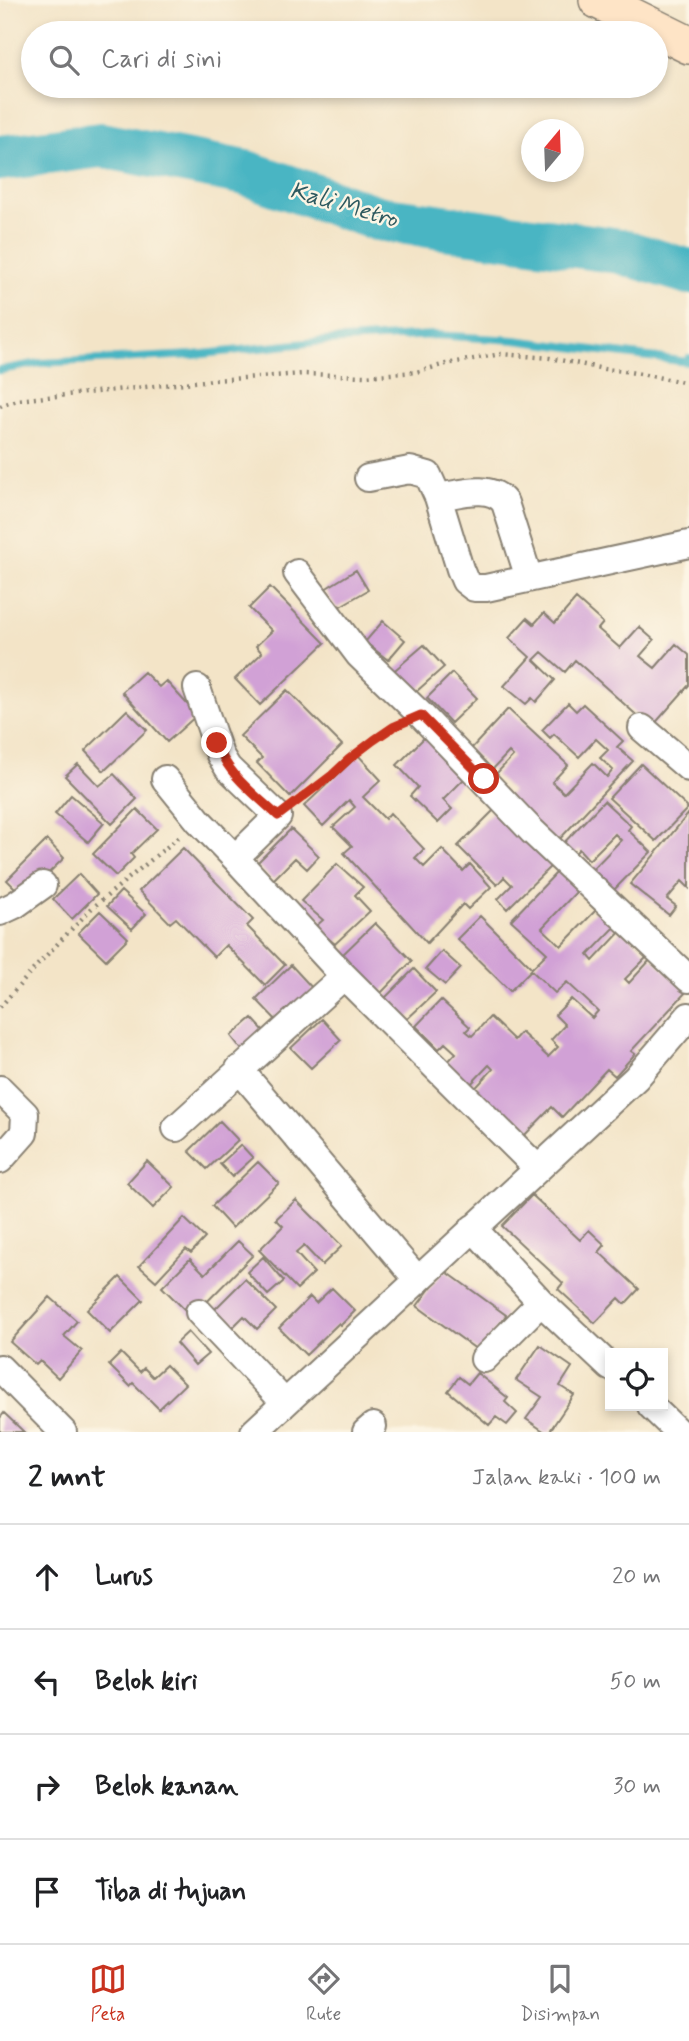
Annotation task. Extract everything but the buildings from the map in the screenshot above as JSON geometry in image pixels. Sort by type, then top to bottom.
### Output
[{"type":"main road","points":[[598,0],[640,21]]},
{"type":"main road","points":[[668,35],[689,45]]},
{"type":"street","points":[[368,478],[410,470],[428,475],[438,497],[465,582],[474,587],[486,588],[689,544]]},
{"type":"street","points":[[438,497],[486,491],[502,498],[530,578]]},
{"type":"street","points":[[297,573],[359,655],[421,715],[532,831],[689,979]]},
{"type":"street","points":[[197,688],[220,755],[228,768],[278,816],[235,858]]},
{"type":"street","points":[[642,728],[689,768]]},
{"type":"street","points":[[165,779],[199,821],[344,975],[538,1169]]},
{"type":"street","points":[[0,912],[43,885]]},
{"type":"street","points":[[176,1128],[344,975]]},
{"type":"street","points":[[254,1432],[636,1079],[689,1016]]},
{"type":"street","points":[[239,1069],[417,1279]]},
{"type":"street","points":[[0,1089],[25,1114],[24,1133],[0,1160]]},
{"type":"street","points":[[472,1228],[541,1302],[605,1362]]},
{"type":"street","points":[[484,1359],[541,1302]]},
{"type":"street","points":[[199,1312],[285,1403]]},
{"type":"street","points":[[0,1368],[64,1432]]},
{"type":"street","points":[[656,1411],[678,1432]]},
{"type":"path","points":[[0,406],[17,400],[214,380],[303,374],[365,376],[416,372],[501,354],[550,358],[689,383]]},
{"type":"path","points":[[278,816],[374,740],[393,727],[421,715]]},
{"type":"path","points":[[0,1007],[90,909],[199,821]]},
{"type":"waterway","name":"Kali Metro","points":[[0,158],[101,145],[246,173],[377,218],[620,251],[689,272]]},
{"type":"waterway","points":[[0,370],[40,363],[194,355],[325,341],[434,335],[515,340],[688,362],[689,358]]},
{"type":"route","points":[[217,743],[228,768],[278,816],[374,740],[393,727],[421,715],[484,779]]}]
